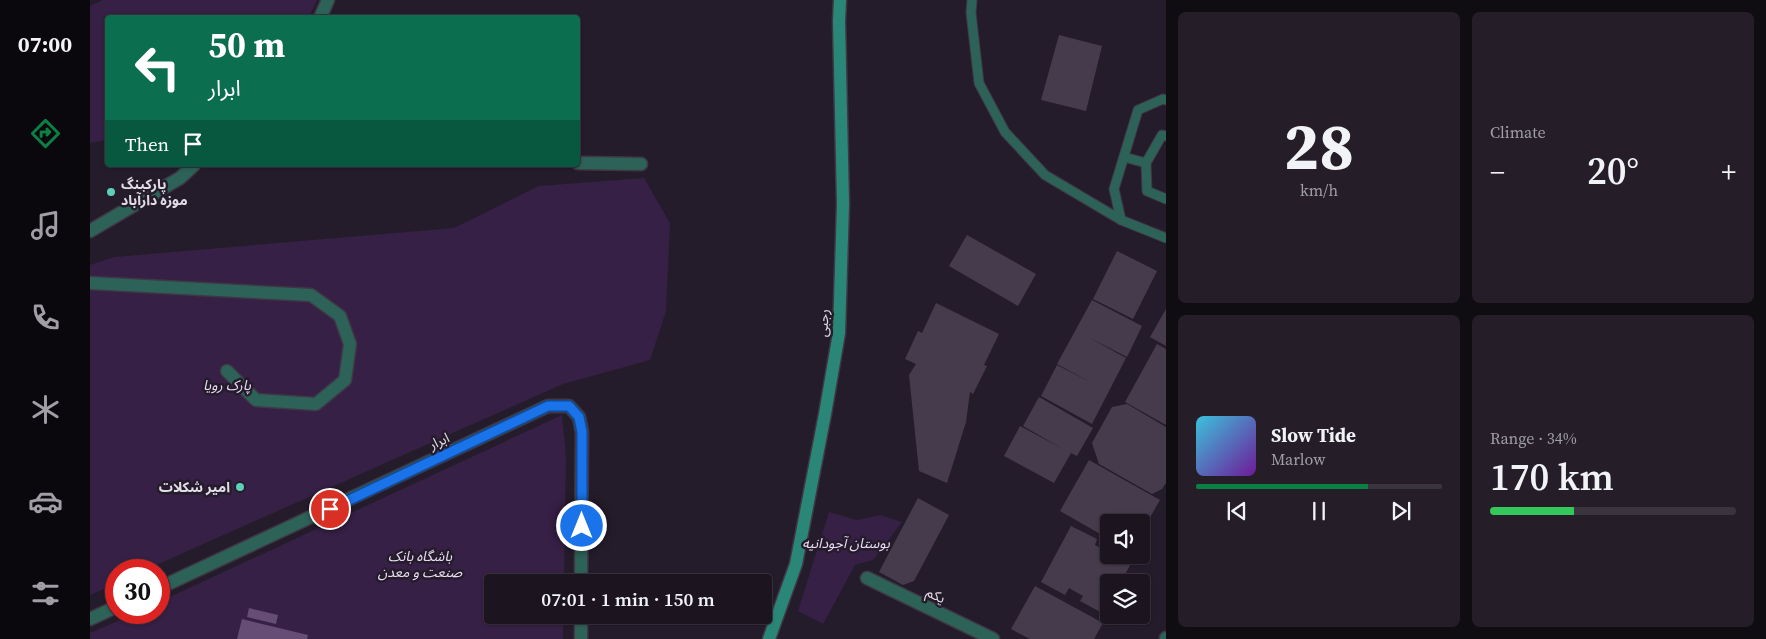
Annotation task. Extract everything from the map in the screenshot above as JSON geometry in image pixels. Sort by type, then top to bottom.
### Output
[{"type":"main road","name":"رجبی","points":[[770,639],[796,564],[839,333],[842,204],[840,0]]},
{"type":"street","points":[[321,15],[328,0]]},
{"type":"street","points":[[580,163],[642,164]]},
{"type":"street","points":[[90,231],[180,178],[192,167]]},
{"type":"street","points":[[90,283],[312,295],[340,316],[350,344],[345,380],[316,404],[256,400],[227,371]]},
{"type":"street","name":"ابرار","points":[[170,583],[548,406],[569,406],[579,417],[582,432],[581,574]]},
{"type":"street","name":"یکم","points":[[867,578],[993,639]]},
{"type":"street","points":[[90,619],[105,612]]},
{"type":"street","points":[[581,624],[581,639]]},
{"type":"lane","points":[[972,0],[971,13],[978,83],[1005,132],[1045,175],[1121,220],[1166,238]]},
{"type":"lane","points":[[1121,220],[1114,189],[1138,110],[1163,99],[1166,100]]},
{"type":"lane","points":[[1166,136],[1162,135],[1146,163],[1147,192],[1166,199]]},
{"type":"lane","points":[[1124,156],[1146,163]]},
{"type":"green space","points":[[103,0],[317,0],[310,15],[105,15],[105,140],[90,143],[90,6]]},
{"type":"green space","name":"پارک رویا","points":[[644,178],[670,223],[666,311],[650,360],[563,384],[170,559],[105,559],[105,588],[90,595],[90,265],[114,257],[454,228],[539,186]]},
{"type":"green space","name":"باشگاه بانک صنعت و معدن","points":[[562,415],[566,456],[564,574],[484,574],[484,624],[563,624],[563,639],[90,639],[90,633],[111,624],[170,624],[170,597]]},
{"type":"green space","name":"بوستان آجودانیه","points":[[829,512],[857,520],[880,515],[902,522],[873,560],[855,565],[823,624],[798,611]]},
{"type":"shaded area","points":[[249,608],[278,615],[276,624],[247,617]]},
{"type":"shaded area","points":[[242,619],[308,635],[307,639],[237,639]]},
{"type":"building","points":[[1059,35],[1102,46],[1086,111],[1041,100]]},
{"type":"building","points":[[967,235],[1036,274],[1018,306],[949,266]]},
{"type":"building","points":[[1117,251],[1157,271],[1133,319],[1093,299]]},
{"type":"building","points":[[1092,300],[1142,326],[1127,357],[1088,337],[1126,358],[1092,424],[1041,396],[1057,365],[1092,383],[1057,364]]},
{"type":"building","points":[[936,303],[999,334],[984,365],[987,366],[973,394],[970,392],[966,422],[947,483],[919,471],[909,375],[916,364],[905,359],[918,331],[922,333]]},
{"type":"building","points":[[1166,309],[1166,346],[1150,337]]},
{"type":"building","points":[[1157,344],[1166,349],[1166,425],[1125,402]]},
{"type":"building","points":[[1039,397],[1093,428],[1077,456],[1071,453],[1054,483],[1004,456],[1020,426],[1063,449],[1023,426]]},
{"type":"building","points":[[1127,404],[1166,427],[1166,483],[1162,489],[1152,494],[1099,464],[1092,443],[1112,407]]},
{"type":"building","points":[[1089,460],[1160,500],[1150,517],[1150,514],[1100,514],[1100,534],[1060,511]]},
{"type":"building","points":[[918,498],[949,515],[914,581],[903,585],[879,572]]},
{"type":"building","points":[[1071,526],[1097,539],[1095,545],[1100,548],[1100,564],[1131,564],[1125,574],[1100,574],[1100,612],[1080,601],[1083,596],[1069,588],[1065,595],[1041,582]]},
{"type":"building","points":[[1035,586],[1102,624],[1094,639],[1030,639],[1011,629]]},
{"type":"place","name":"پارکینگ موزه دارآباد","points":[[111,192]]},
{"type":"place","name":"امیر شکلات","points":[[240,487]]},
{"type":"route","points":[[330,509],[548,406],[569,406],[579,417],[582,432],[582,526]]}]
